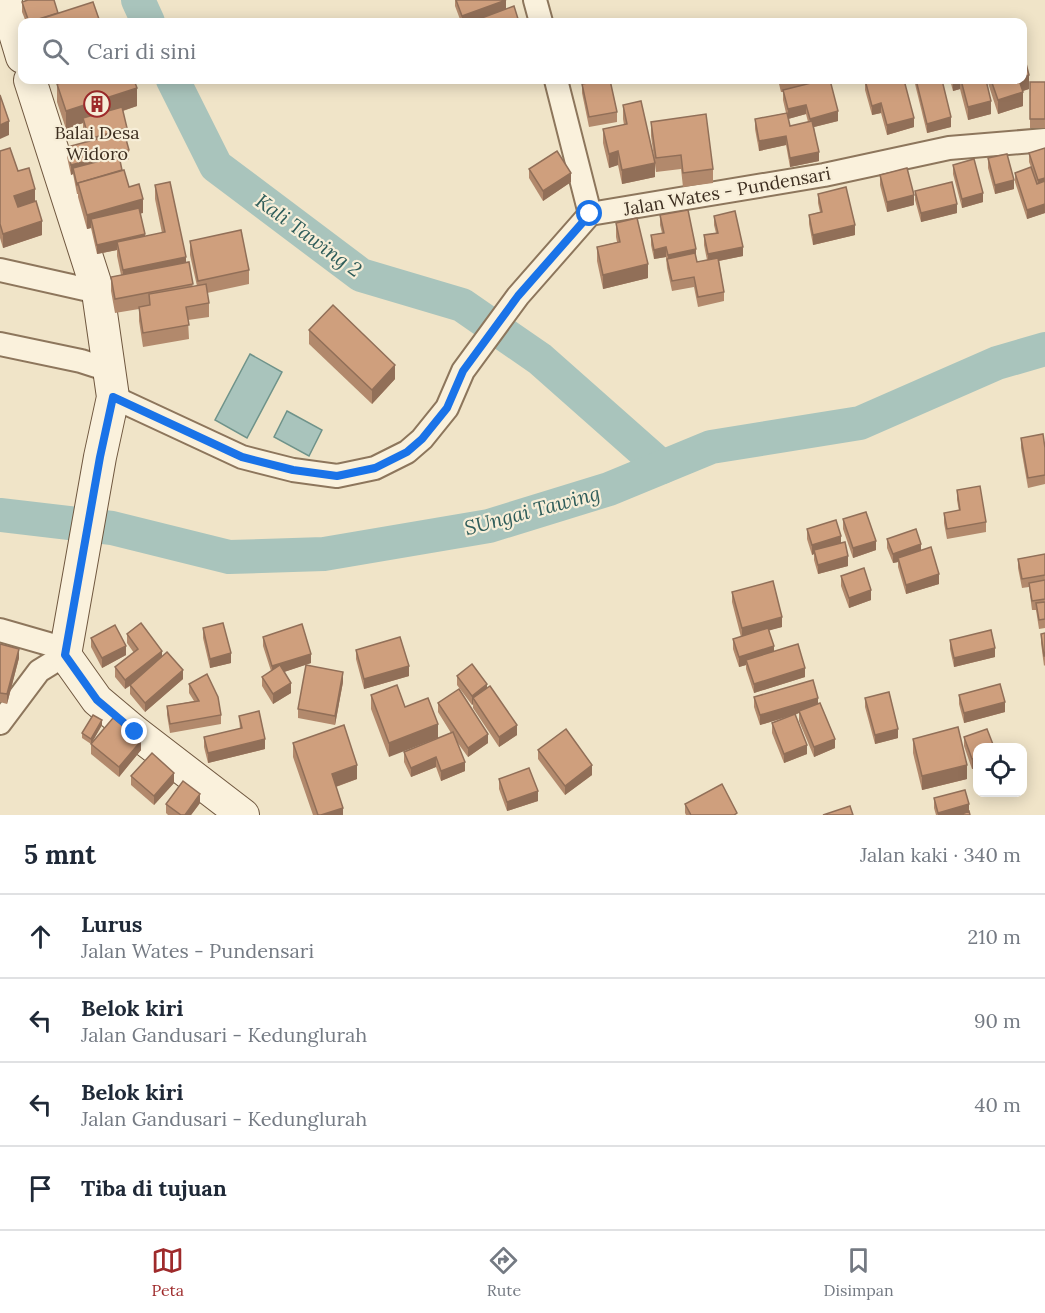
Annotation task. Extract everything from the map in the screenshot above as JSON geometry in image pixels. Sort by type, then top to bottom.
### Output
[{"type":"street","points":[[5,0],[18,44]]},
{"type":"street","points":[[535,0],[540,18]]},
{"type":"street","points":[[0,723],[39,671],[65,652],[111,384],[98,292],[31,84]]},
{"type":"street","points":[[0,344],[81,361],[111,384],[242,457],[293,470],[337,476],[375,468],[407,452],[422,439],[447,408],[463,371],[518,296],[590,214],[557,84]]},
{"type":"street","name":"Jalan Wates - Pundensari","points":[[590,214],[824,175],[949,148],[1045,140]]},
{"type":"street","points":[[0,270],[98,292]]},
{"type":"street","points":[[0,630],[65,652],[97,700],[243,815]]},
{"type":"water","points":[[250,354],[282,372],[247,438],[215,420]]},
{"type":"water","points":[[287,411],[322,430],[309,456],[274,437]]},
{"type":"building","points":[[54,0],[58,13],[42,18],[28,18],[22,2]]},
{"type":"building","points":[[456,0],[506,0],[462,16]]},
{"type":"building","points":[[93,2],[99,18],[43,18]]},
{"type":"building","points":[[514,6],[518,18],[482,18]]},
{"type":"building","points":[[1030,82],[1045,82],[1045,119],[1030,119]]},
{"type":"building","points":[[57,84],[136,84],[137,88],[66,111]]},
{"type":"building","points":[[582,84],[611,84],[617,112],[589,117]]},
{"type":"building","points":[[807,84],[831,84],[838,111],[810,119],[806,105],[788,109],[783,90]]},
{"type":"building","points":[[866,84],[905,84],[914,118],[887,125],[881,103],[872,106]]},
{"type":"building","points":[[917,84],[943,84],[951,117],[927,124]]},
{"type":"building","points":[[962,84],[987,84],[991,101],[968,107]]},
{"type":"building","points":[[992,84],[1020,84],[1023,92],[998,100]]},
{"type":"building","points":[[0,95],[9,121],[0,125]]},
{"type":"building","points":[[641,101],[655,163],[622,170],[618,151],[609,154],[603,129],[627,124],[623,105]]},
{"type":"building","points":[[122,107],[127,128],[89,139],[83,118]]},
{"type":"building","points":[[787,113],[790,126],[812,121],[819,152],[790,158],[786,136],[759,141],[755,119]]},
{"type":"building","points":[[706,114],[713,169],[683,173],[681,155],[656,158],[651,122]]},
{"type":"building","points":[[124,132],[129,150],[71,165],[67,147]]},
{"type":"building","points":[[10,148],[18,171],[29,168],[35,189],[14,196],[18,207],[36,201],[42,221],[3,234],[0,224],[0,151]]},
{"type":"building","points":[[1045,148],[1045,178],[1038,180],[1029,153]]},
{"type":"building","points":[[557,151],[571,173],[543,191],[529,169]]},
{"type":"building","points":[[1007,154],[1014,180],[995,185],[988,158]]},
{"type":"building","points":[[119,156],[122,170],[77,185],[73,168]]},
{"type":"building","points":[[974,159],[983,193],[962,199],[953,165]]},
{"type":"building","points":[[1031,167],[1037,184],[1045,181],[1045,204],[1027,210],[1015,173]]},
{"type":"building","points":[[907,168],[914,195],[887,202],[880,175]]},
{"type":"building","points":[[124,170],[129,187],[139,184],[143,199],[87,215],[78,183]]},
{"type":"building","points":[[170,182],[186,257],[123,270],[117,242],[165,232],[155,185]]},
{"type":"building","points":[[952,182],[957,204],[921,213],[915,191]]},
{"type":"building","points":[[846,187],[855,225],[813,235],[809,215],[822,212],[818,194]]},
{"type":"building","points":[[139,208],[145,234],[97,245],[91,219]]},
{"type":"building","points":[[688,210],[696,249],[668,255],[666,247],[654,250],[651,235],[664,233],[660,215]]},
{"type":"building","points":[[735,211],[743,247],[708,254],[704,235],[718,233],[714,216]]},
{"type":"building","points":[[637,218],[648,264],[603,275],[597,247],[620,242],[616,223]]},
{"type":"building","points":[[241,230],[249,270],[198,281],[190,241]]},
{"type":"building","points":[[695,253],[697,262],[718,258],[724,292],[698,297],[694,277],[672,281],[667,259]]},
{"type":"building","points":[[189,262],[193,284],[115,299],[111,277]]},
{"type":"building","points":[[206,284],[209,303],[186,307],[189,325],[143,333],[139,307],[150,305],[149,294]]},
{"type":"building","points":[[333,305],[395,365],[372,390],[309,330]]},
{"type":"building","points":[[1043,434],[1045,475],[1028,478],[1021,438]]},
{"type":"building","points":[[980,486],[986,522],[947,529],[944,513],[960,510],[957,490]]},
{"type":"building","points":[[866,512],[876,541],[853,548],[843,519]]},
{"type":"building","points":[[836,520],[841,536],[812,545],[807,529]]},
{"type":"building","points":[[916,529],[921,544],[893,554],[887,539]]},
{"type":"building","points":[[845,542],[848,556],[818,565],[814,550]]},
{"type":"building","points":[[931,547],[939,574],[906,585],[898,558]]},
{"type":"building","points":[[1045,554],[1045,575],[1022,579],[1018,559]]},
{"type":"building","points":[[864,568],[871,590],[849,598],[841,576]]},
{"type":"building","points":[[1045,580],[1045,599],[1032,601],[1029,583]]},
{"type":"building","points":[[773,581],[782,617],[742,628],[732,592]]},
{"type":"building","points":[[1045,602],[1045,619],[1039,620],[1036,603]]},
{"type":"building","points":[[141,623],[162,651],[125,680],[115,667],[138,649],[127,634]]},
{"type":"building","points":[[223,623],[231,653],[210,659],[203,628]]},
{"type":"building","points":[[302,624],[311,654],[272,666],[263,637]]},
{"type":"building","points":[[115,625],[126,646],[102,658],[91,638]]},
{"type":"building","points":[[768,628],[774,646],[739,657],[733,639]]},
{"type":"building","points":[[991,630],[995,648],[954,658],[950,640]]},
{"type":"building","points":[[1045,633],[1045,656],[1044,656],[1041,634]]},
{"type":"building","points":[[400,637],[409,666],[364,679],[356,650]]},
{"type":"building","points":[[0,644],[19,649],[7,694],[0,693]]},
{"type":"building","points":[[798,644],[805,668],[754,684],[746,660]]},
{"type":"building","points":[[167,652],[183,670],[145,703],[130,685]]},
{"type":"building","points":[[472,664],[487,684],[472,696],[457,676]]},
{"type":"building","points":[[280,665],[291,683],[273,694],[262,677]]},
{"type":"building","points":[[306,665],[343,672],[335,716],[298,709]]},
{"type":"building","points":[[207,674],[218,697],[221,715],[170,724],[167,706],[199,701],[189,684]]},
{"type":"building","points":[[813,680],[818,698],[760,715],[754,697]]},
{"type":"building","points":[[1000,684],[1005,702],[964,713],[959,695]]},
{"type":"building","points":[[397,685],[405,707],[428,698],[438,724],[389,743],[371,695]]},
{"type":"building","points":[[490,686],[517,725],[499,737],[473,698]]},
{"type":"building","points":[[459,689],[488,734],[468,748],[438,703]]},
{"type":"building","points":[[889,692],[898,729],[875,735],[865,698]]},
{"type":"building","points":[[820,703],[835,739],[814,747],[799,711]]},
{"type":"building","points":[[259,711],[265,739],[208,753],[204,737],[242,728],[239,716]]},
{"type":"building","points":[[795,714],[807,745],[784,754],[772,723]]},
{"type":"building","points":[[93,715],[102,720],[91,739],[82,733]]},
{"type":"building","points":[[113,718],[141,741],[119,767],[91,744]]},
{"type":"building","points":[[344,725],[357,765],[332,774],[343,808],[318,815],[293,743]]},
{"type":"building","points":[[958,727],[967,765],[922,776],[913,739]]},
{"type":"building","points":[[566,729],[592,765],[565,786],[538,750]]},
{"type":"building","points":[[987,729],[992,743],[973,743],[972,759],[964,737]]},
{"type":"building","points":[[453,732],[465,762],[441,771],[436,757],[411,768],[404,752]]},
{"type":"building","points":[[152,753],[174,773],[154,796],[131,776]]},
{"type":"building","points":[[529,768],[538,791],[507,802],[499,779]]},
{"type":"building","points":[[183,781],[200,794],[185,815],[181,815],[166,804]]},
{"type":"building","points":[[722,784],[737,813],[734,815],[691,815],[685,804]]},
{"type":"building","points":[[965,790],[969,804],[938,813],[934,798]]},
{"type":"building","points":[[850,806],[853,815],[823,815]]},
{"type":"waterway","name":"Kali Tawing 2","points":[[138,0],[146,18]]},
{"type":"waterway","name":"Kali Tawing 2","points":[[175,84],[216,166],[361,275],[462,305],[540,359],[662,467]]},
{"type":"waterway","name":"SUngai Tawing","points":[[0,515],[112,528],[229,557],[324,554],[489,526],[609,489],[711,447],[860,423],[997,363],[1045,349]]},
{"type":"place","name":"Balai Desa Widoro","points":[[97,104]]},
{"type":"route","points":[[135,732],[97,700],[65,655],[75,590],[113,397],[242,457],[293,470],[337,476],[375,468],[407,452],[422,439],[447,408],[463,371],[518,296],[590,214]]}]
